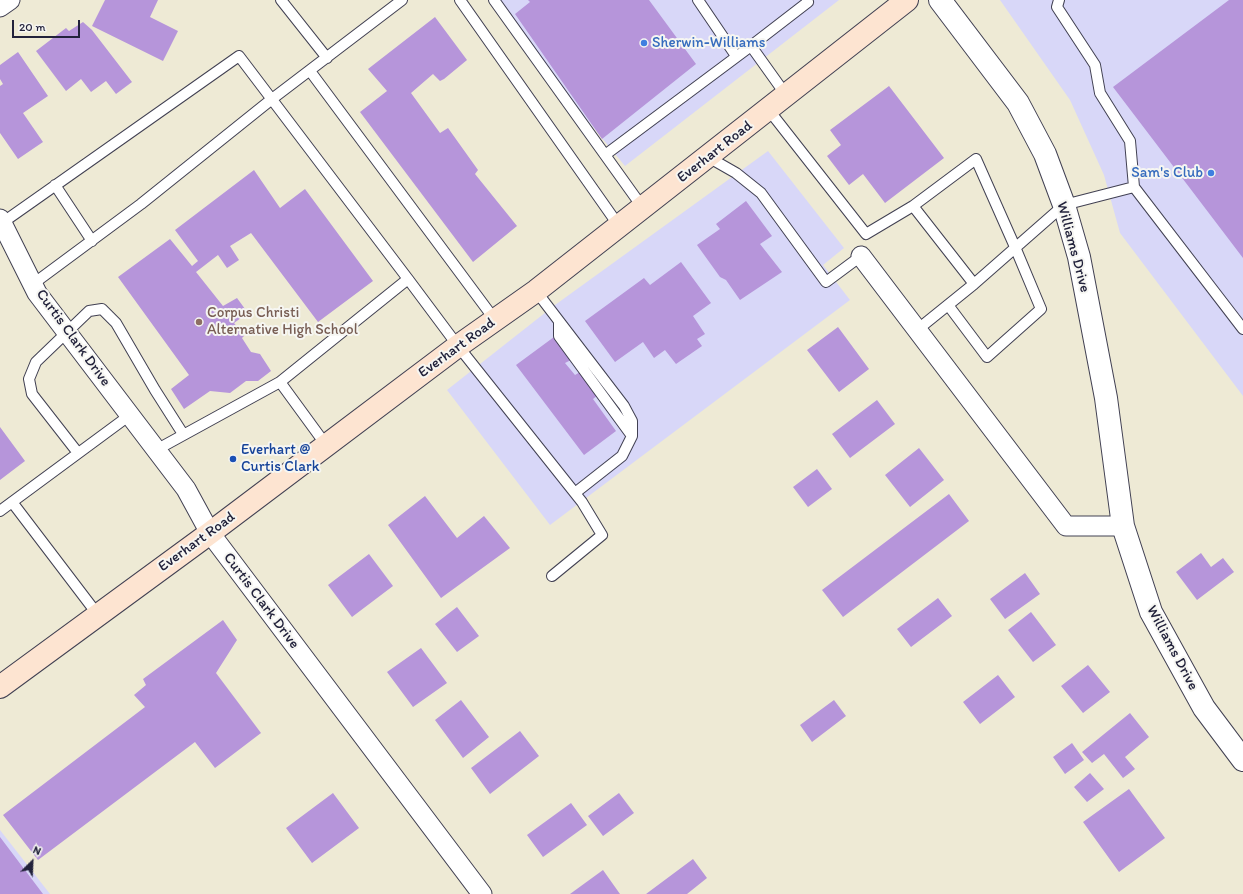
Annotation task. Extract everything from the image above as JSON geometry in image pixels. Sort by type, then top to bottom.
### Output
[{"type":"main road","name":"Everhart Road","points":[[0,687],[210,533],[458,346],[536,291],[907,0]]},
{"type":"street","points":[[0,7],[10,0]]},
{"type":"street","name":"Williams Drive","points":[[940,0],[1018,104],[1045,154],[1064,205],[1079,257],[1106,398],[1123,526],[1151,612],[1204,708],[1243,760]]},
{"type":"street","name":"Curtis Clark Drive","points":[[1,221],[38,293],[186,489],[210,533],[482,894]]},
{"type":"street","points":[[861,256],[1066,526],[1123,526]]},
{"type":"lane","points":[[281,0],[327,58]]},
{"type":"lane","points":[[33,284],[141,204],[272,99],[402,0]]},
{"type":"lane","points":[[460,0],[620,226]]},
{"type":"lane","points":[[494,0],[643,208]]},
{"type":"lane","points":[[698,0],[736,56]]},
{"type":"lane","points":[[605,155],[751,46],[808,2],[807,0]]},
{"type":"lane","points":[[1059,0],[1057,7],[1095,65],[1100,93],[1130,141],[1134,187],[1243,329]]},
{"type":"lane","points":[[751,46],[786,95]]},
{"type":"lane","points":[[1,221],[55,186],[239,56],[458,346],[582,502],[602,535],[552,576]]},
{"type":"lane","points":[[310,71],[495,320]]},
{"type":"lane","points":[[768,109],[866,234],[913,206],[976,159],[1041,309],[987,357],[948,305]]},
{"type":"lane","points":[[708,157],[736,173],[761,193],[826,282],[861,256]]},
{"type":"lane","points":[[55,186],[92,241]]},
{"type":"lane","points":[[917,330],[974,284],[1064,205],[1134,187]]},
{"type":"lane","points":[[913,206],[974,284]]},
{"type":"lane","points":[[156,450],[280,382],[408,279]]},
{"type":"lane","points":[[536,291],[624,406],[632,421],[632,436],[622,456],[575,493]]},
{"type":"lane","points":[[78,453],[32,394],[30,379],[36,362],[89,311],[102,309],[116,323],[155,390],[183,434]]},
{"type":"lane","points":[[280,382],[326,445]]},
{"type":"lane","points":[[0,511],[130,415]]},
{"type":"lane","points":[[12,502],[98,615]]},
{"type":"shaded area","points":[[488,0],[839,0],[625,166]]},
{"type":"shaded area","points":[[1000,0],[1243,0],[1243,396],[1120,233],[1104,175],[1070,100]]},
{"type":"shaded area","points":[[768,151],[844,248],[823,265],[850,300],[550,525],[447,390],[555,305]]},
{"type":"shaded area","points":[[0,830],[50,894],[0,894]]},
{"type":"building","points":[[105,0],[158,0],[150,17],[178,31],[163,61],[92,26]]},
{"type":"building","points":[[528,0],[649,0],[696,64],[602,139],[515,14],[530,2]]},
{"type":"building","name":"Sam's Club","points":[[1229,0],[1243,0],[1243,258],[1113,87]]},
{"type":"building","points":[[435,17],[467,60],[440,81],[433,74],[411,93],[440,133],[448,128],[478,170],[475,174],[517,226],[473,262],[360,112],[387,91],[368,69]]},
{"type":"building","points":[[83,22],[92,30],[132,82],[116,94],[106,81],[91,92],[81,79],[66,91],[36,51],[66,28],[69,31]]},
{"type":"building","points":[[18,52],[48,96],[23,113],[43,142],[18,159],[0,133],[0,86],[3,84],[0,79],[0,65]]},
{"type":"building","points":[[889,86],[944,158],[885,203],[863,174],[849,185],[827,156],[841,145],[830,130]]},
{"type":"building","points":[[254,170],[280,208],[305,189],[373,281],[318,322],[251,233],[230,246],[239,260],[227,268],[218,255],[196,272],[223,306],[237,298],[248,313],[234,323],[244,336],[242,338],[251,352],[260,354],[271,371],[258,381],[246,381],[230,393],[210,391],[184,409],[171,389],[189,375],[118,277],[170,239],[192,266],[198,261],[175,230]]},
{"type":"building","points":[[746,201],[772,236],[760,244],[782,272],[740,300],[726,280],[720,277],[697,245],[720,229],[716,224]]},
{"type":"building","points":[[681,262],[711,303],[693,316],[705,334],[697,339],[702,346],[676,364],[665,350],[654,358],[643,342],[615,362],[585,321],[644,278],[650,285]]},
{"type":"building","points":[[838,327],[869,369],[839,392],[807,350]]},
{"type":"building","points":[[554,337],[571,360],[565,363],[575,375],[580,372],[598,395],[593,399],[616,431],[584,455],[516,365]]},
{"type":"building","points":[[877,400],[895,424],[850,458],[832,434]]},
{"type":"building","points":[[0,427],[25,461],[0,480]]},
{"type":"building","points":[[919,448],[944,480],[910,507],[885,475]]},
{"type":"building","points":[[817,469],[832,489],[808,507],[793,487]]},
{"type":"building","points":[[949,494],[969,521],[843,617],[822,590]]},
{"type":"building","points":[[425,496],[457,538],[484,516],[510,548],[441,598],[388,525]]},
{"type":"building","points":[[1201,553],[1211,567],[1223,558],[1234,572],[1197,600],[1176,572]]},
{"type":"building","points":[[369,554],[393,586],[352,617],[328,585]]},
{"type":"building","points":[[1025,573],[1040,594],[1005,619],[990,599]]},
{"type":"building","points":[[938,598],[952,616],[911,647],[897,629]]},
{"type":"building","points":[[457,607],[479,636],[457,652],[435,624]]},
{"type":"building","points":[[1031,612],[1056,645],[1033,662],[1008,630]]},
{"type":"building","points":[[223,620],[237,640],[216,673],[261,733],[215,768],[195,742],[38,860],[3,815],[145,707],[134,695],[146,685],[143,679]]},
{"type":"building","points":[[421,648],[447,683],[413,707],[387,672]]},
{"type":"building","points":[[1088,665],[1110,692],[1083,713],[1061,686]]},
{"type":"building","points":[[998,675],[1015,697],[980,724],[963,702]]},
{"type":"building","points":[[461,700],[489,737],[463,758],[435,720]]},
{"type":"building","points":[[834,700],[846,716],[812,742],[800,725]]},
{"type":"building","points":[[1130,713],[1149,737],[1125,757],[1135,769],[1123,778],[1104,754],[1092,763],[1082,752]]},
{"type":"building","points":[[520,731],[539,756],[490,794],[471,768]]},
{"type":"building","points":[[1072,743],[1084,760],[1065,774],[1053,757]]},
{"type":"building","points":[[1090,773],[1104,789],[1087,802],[1074,787]]},
{"type":"building","points":[[1129,789],[1165,838],[1119,872],[1083,822]]},
{"type":"building","points":[[333,793],[359,828],[312,863],[286,828]]},
{"type":"building","points":[[619,793],[634,813],[603,836],[588,816]]},
{"type":"building","points":[[571,803],[587,825],[543,857],[527,835]]},
{"type":"building","points":[[0,837],[43,894],[0,894]]},
{"type":"building","points":[[693,859],[707,878],[687,894],[646,894]]},
{"type":"building","points":[[603,870],[620,894],[570,894]]},
{"type":"place","name":"Sherwin-Williams","points":[[644,43]]},
{"type":"place","name":"Sam's Club","points":[[1211,173]]},
{"type":"place","name":"Corpus Christi Alternative High School","points":[[199,322]]},
{"type":"place","name":"Everhart @ Curtis Clark","points":[[233,459]]}]
